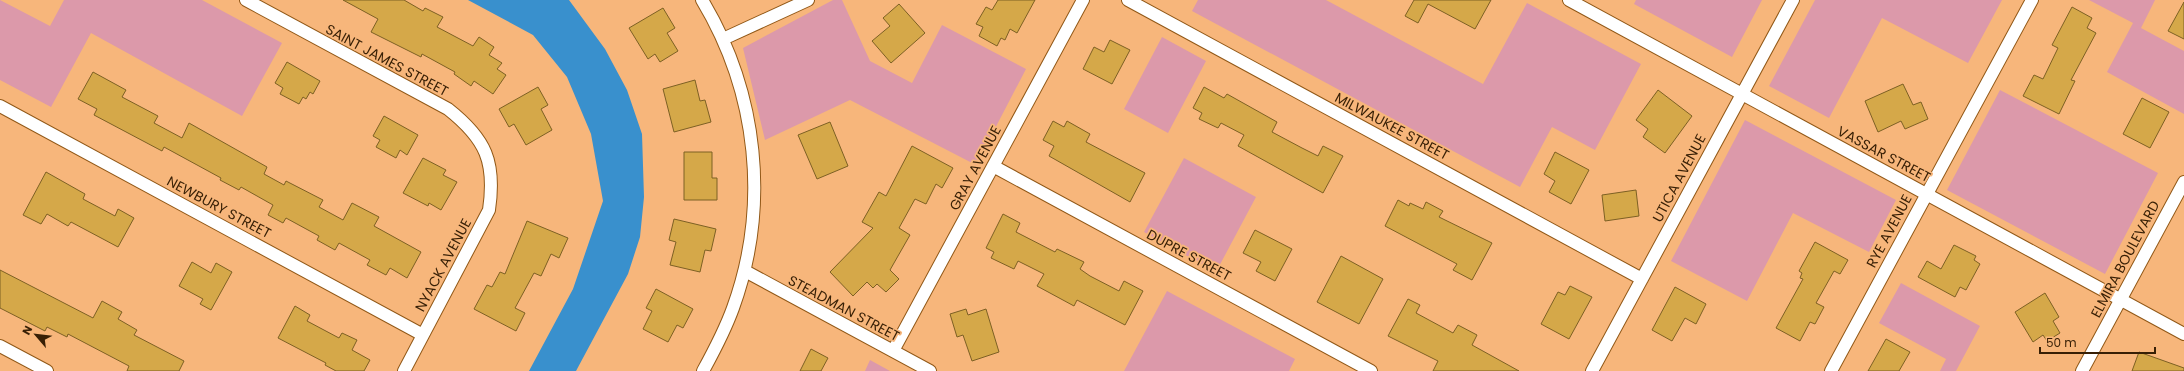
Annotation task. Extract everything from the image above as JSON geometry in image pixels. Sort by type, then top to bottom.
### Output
[{"type":"street","name":"SAINT JAMES STREET","points":[[246,0],[448,109],[467,124],[479,140],[490,169]]},
{"type":"street","points":[[702,0],[723,39],[745,101],[753,149],[754,204],[745,271],[724,331],[702,371]]},
{"type":"street","points":[[723,39],[808,0]]},
{"type":"street","name":"GRAY AVENUE","points":[[893,351],[1083,0]]},
{"type":"street","name":"MILWAUKEE STREET","points":[[1128,0],[1642,279]]},
{"type":"street","name":"VASSAR STREET","points":[[1569,0],[2184,334]]},
{"type":"street","name":"UTICA AVENUE","points":[[1592,371],[1793,0]]},
{"type":"street","name":"RYE AVENUE","points":[[1831,371],[2032,0]]},
{"type":"street","name":"NEWBURY STREET","points":[[0,106],[423,335]]},
{"type":"street","name":"DUPRE STREET","points":[[993,166],[1371,371]]},
{"type":"street","name":"NYACK AVENUE","points":[[404,371],[489,210],[492,186],[490,169]]},
{"type":"street","name":"ELMIRA BOULEVARD","points":[[2082,371],[2184,182]]},
{"type":"street","name":"STEADMAN STREET","points":[[745,271],[930,371]]},
{"type":"street","points":[[0,346],[47,371]]},
{"type":"shaded area","points":[[0,0],[50,26],[64,0],[202,0],[282,43],[242,116],[91,33],[51,107],[0,80]]},
{"type":"shaded area","points":[[833,0],[842,0],[870,61],[912,83],[942,25],[1026,69],[976,165],[850,100],[765,140],[743,48]]},
{"type":"shaded area","points":[[1198,0],[1326,0],[1483,84],[1527,3],[1641,64],[1595,150],[1552,127],[1520,187],[1192,11]]},
{"type":"shaded area","points":[[1636,0],[1762,0],[1732,57],[1634,4]]},
{"type":"shaded area","points":[[1815,0],[2002,0],[1968,63],[1882,18],[1829,118],[1769,86]]},
{"type":"shaded area","points":[[2089,0],[2155,0],[2141,28],[2184,51],[2184,114],[2107,72],[2133,23]]},
{"type":"shaded area","points":[[1162,37],[1206,61],[1168,133],[1124,109]]},
{"type":"shaded area","points":[[2000,90],[2158,173],[2105,274],[1947,190]]},
{"type":"shaded area","points":[[1745,120],[1896,200],[1869,252],[1793,213],[1747,301],[1671,261]]},
{"type":"shaded area","points":[[1184,158],[1256,197],[1216,272],[1144,232]]},
{"type":"shaded area","points":[[1901,283],[1980,326],[1956,371],[1940,371],[1946,359],[1879,323]]},
{"type":"shaded area","points":[[1167,291],[1295,359],[1289,371],[1124,371]]},
{"type":"shaded area","points":[[870,360],[890,371],[865,371]]},
{"type":"water","points":[[468,0],[569,0],[605,49],[627,90],[642,134],[644,197],[640,237],[628,274],[576,371],[529,371],[573,289],[603,201],[591,134],[567,77],[533,35]]},
{"type":"building","points":[[343,0],[404,0],[423,11],[425,8],[443,17],[437,27],[473,46],[479,37],[494,47],[489,55],[502,63],[497,69],[506,75],[493,94],[474,81],[471,86],[454,74],[455,72],[422,54],[421,57],[371,32],[378,19]]},
{"type":"building","points":[[998,0],[1035,0],[1017,33],[1010,29],[1005,40],[1001,38],[997,46],[979,36],[983,27],[976,24],[986,7],[992,10]]},
{"type":"building","points":[[1414,0],[1491,0],[1475,29],[1428,4],[1418,23],[1405,16]]},
{"type":"building","points":[[2184,2],[2184,39],[2168,31]]},
{"type":"building","points":[[899,4],[925,33],[891,63],[872,41],[890,26],[883,18]]},
{"type":"building","points":[[2072,7],[2092,18],[2087,28],[2096,33],[2071,80],[2075,81],[2059,114],[2023,96],[2034,75],[2043,79],[2058,48],[2052,45]]},
{"type":"building","points":[[663,8],[675,28],[667,33],[678,51],[660,62],[655,54],[648,59],[629,28]]},
{"type":"building","points":[[1110,40],[1130,50],[1112,84],[1083,69],[1094,47],[1104,52]]},
{"type":"building","points":[[287,62],[320,81],[313,94],[310,92],[306,99],[303,97],[299,104],[280,94],[283,88],[275,83]]},
{"type":"building","points":[[93,72],[126,90],[122,97],[158,116],[154,123],[182,138],[189,123],[267,167],[264,174],[284,185],[286,181],[323,200],[319,207],[343,220],[352,203],[379,217],[374,226],[421,252],[407,278],[390,268],[386,275],[367,265],[370,260],[339,243],[335,250],[317,240],[319,236],[286,218],[283,223],[268,215],[273,205],[241,187],[239,190],[220,180],[221,178],[164,147],[162,151],[94,115],[97,109],[78,99]]},
{"type":"building","points":[[695,80],[700,101],[705,100],[711,122],[674,132],[663,89]]},
{"type":"building","points":[[1903,84],[1913,105],[1921,102],[1928,119],[1905,129],[1901,121],[1878,132],[1865,101]]},
{"type":"building","points":[[538,87],[548,105],[541,109],[552,130],[526,145],[514,124],[509,127],[499,109]]},
{"type":"building","points":[[1204,87],[1224,98],[1227,94],[1277,122],[1272,132],[1318,156],[1323,146],[1343,156],[1323,193],[1238,146],[1244,135],[1221,123],[1218,128],[1199,119],[1202,113],[1193,108]]},
{"type":"building","points":[[1658,90],[1692,116],[1665,153],[1643,137],[1648,129],[1636,120]]},
{"type":"building","points":[[2142,98],[2169,112],[2150,148],[2123,134]]},
{"type":"building","points":[[384,116],[418,135],[407,155],[400,150],[396,158],[376,147],[380,140],[373,136]]},
{"type":"building","points":[[1053,121],[1064,127],[1067,121],[1090,134],[1086,142],[1145,173],[1130,202],[1049,156],[1054,146],[1043,140]]},
{"type":"building","points":[[830,122],[848,166],[817,179],[798,135]]},
{"type":"building","points":[[912,146],[953,168],[942,188],[936,184],[926,204],[915,199],[899,228],[910,235],[890,270],[899,279],[886,292],[877,284],[873,288],[867,282],[853,296],[830,272],[873,228],[862,222],[879,192],[886,196]]},
{"type":"building","points":[[684,152],[712,152],[712,178],[717,178],[717,200],[684,200]]},
{"type":"building","points":[[1555,152],[1589,170],[1571,204],[1549,192],[1555,181],[1544,174]]},
{"type":"building","points":[[423,158],[446,170],[443,175],[457,182],[441,210],[429,203],[428,206],[403,193]]},
{"type":"building","points":[[46,172],[85,194],[83,199],[115,216],[118,209],[134,218],[118,247],[71,222],[68,226],[47,214],[41,224],[23,215]]},
{"type":"building","points":[[1636,190],[1639,216],[1605,221],[1602,195]]},
{"type":"building","points":[[1398,200],[1409,206],[1410,203],[1423,209],[1426,202],[1443,211],[1439,217],[1492,243],[1472,280],[1453,270],[1457,264],[1385,226]]},
{"type":"building","points":[[1003,214],[1020,223],[1016,232],[1055,252],[1057,249],[1084,262],[1080,269],[1090,276],[1119,291],[1124,281],[1143,291],[1125,325],[1077,300],[1074,306],[1037,286],[1044,274],[1018,261],[1014,269],[991,258],[994,252],[986,248]]},
{"type":"building","points":[[674,219],[716,229],[711,251],[705,250],[700,272],[670,265],[676,242],[669,240]]},
{"type":"building","points":[[527,221],[568,238],[559,258],[551,254],[541,276],[534,273],[515,308],[525,313],[516,331],[474,309],[487,285],[492,287],[500,272],[505,274]]},
{"type":"building","points":[[1255,230],[1292,249],[1275,281],[1256,271],[1261,262],[1243,253]]},
{"type":"building","points":[[1815,242],[1848,260],[1840,274],[1834,271],[1816,303],[1824,307],[1815,324],[1810,322],[1800,341],[1776,328],[1803,279],[1800,278],[1802,273],[1799,271]]},
{"type":"building","points":[[1954,245],[1976,256],[1974,260],[1980,264],[1966,290],[1960,287],[1955,297],[1918,277],[1927,261],[1941,269]]},
{"type":"building","points":[[1341,256],[1383,279],[1359,324],[1317,302]]},
{"type":"building","points":[[192,262],[211,273],[216,263],[232,272],[211,310],[200,304],[203,299],[179,286]]},
{"type":"building","points":[[0,270],[93,318],[102,301],[122,312],[118,319],[137,330],[134,335],[184,361],[179,371],[127,371],[129,366],[68,334],[67,337],[47,327],[45,331],[0,308]]},
{"type":"building","points":[[1570,286],[1592,297],[1569,339],[1541,324],[1558,292],[1565,295]]},
{"type":"building","points":[[1675,287],[1706,304],[1696,324],[1685,318],[1672,341],[1652,330]]},
{"type":"building","points":[[656,289],[693,309],[683,328],[677,325],[668,342],[643,329],[652,311],[646,308]]},
{"type":"building","points":[[2045,293],[2059,317],[2053,321],[2060,333],[2047,341],[2043,335],[2033,342],[2015,312]]},
{"type":"building","points":[[1408,299],[1420,305],[1416,313],[1453,333],[1458,325],[1477,335],[1472,345],[1519,371],[1433,371],[1438,361],[1388,336]]},
{"type":"building","points":[[295,306],[310,315],[307,321],[339,338],[342,333],[357,340],[352,350],[370,360],[364,371],[336,371],[325,365],[326,363],[278,338]]},
{"type":"building","points":[[966,309],[968,315],[986,309],[999,352],[972,361],[963,335],[957,337],[950,314]]},
{"type":"building","points":[[1886,339],[1910,352],[1899,371],[1868,371]]},
{"type":"building","points":[[811,349],[828,358],[821,371],[800,371]]},
{"type":"building","points":[[2139,352],[2184,368],[2184,371],[2132,371]]}]
